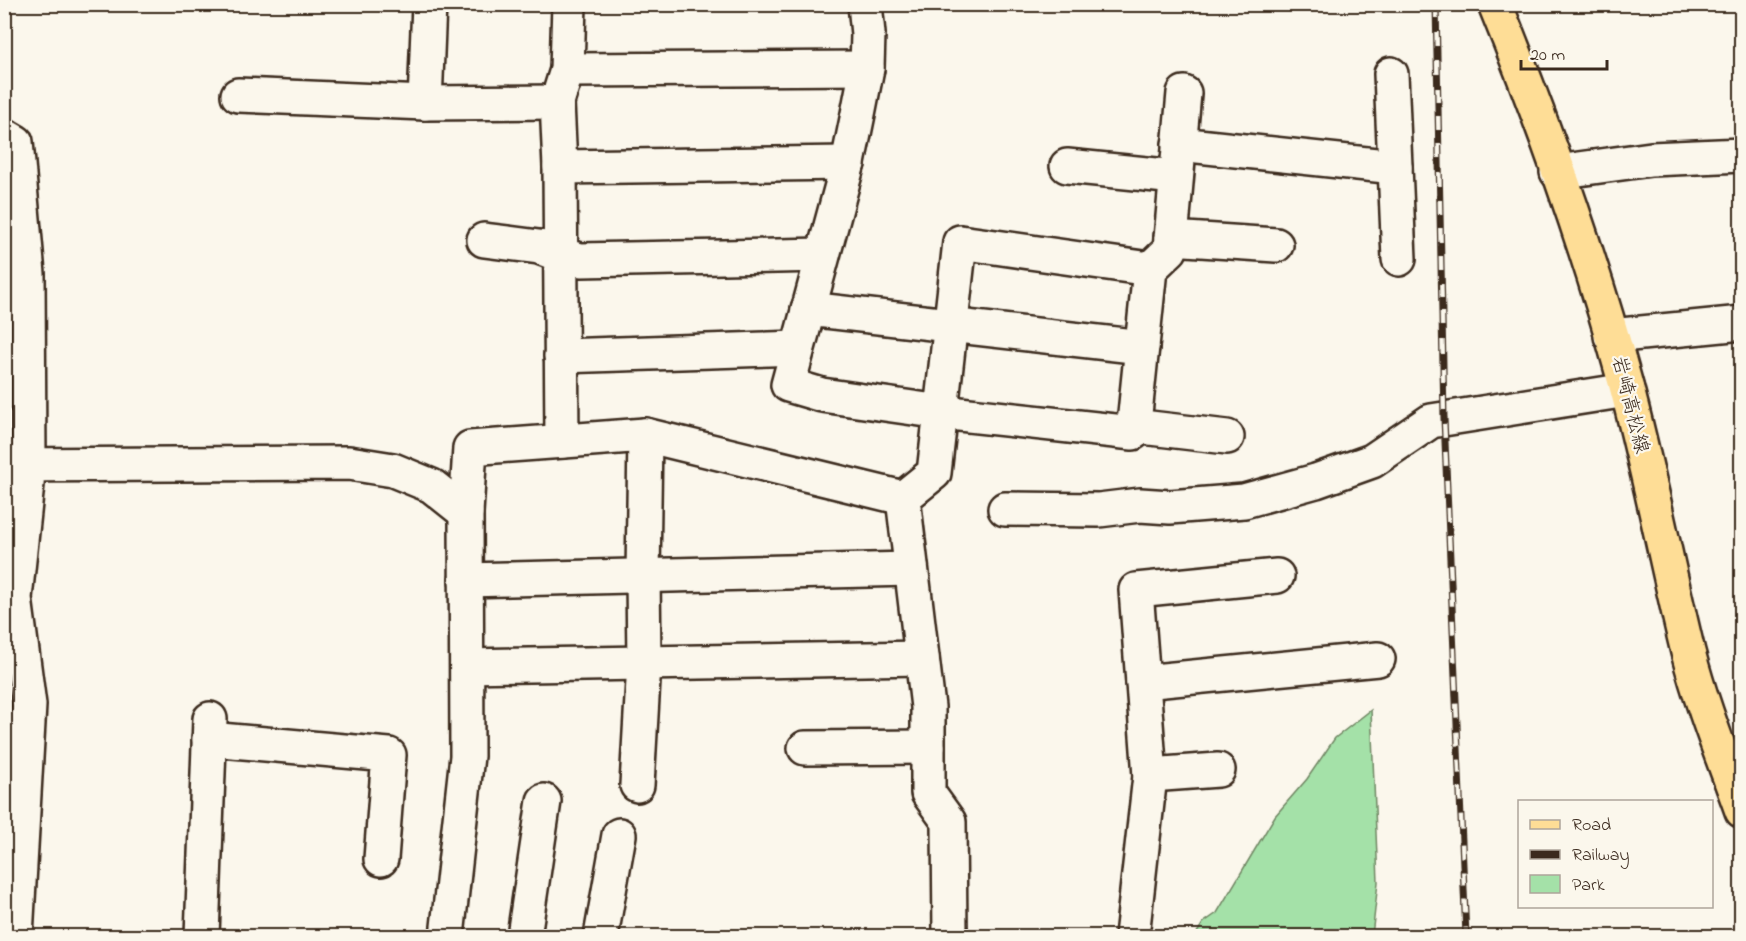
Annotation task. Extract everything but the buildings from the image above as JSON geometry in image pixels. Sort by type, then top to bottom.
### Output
[{"type":"main road","name":"岩崎高松線","points":[[1495,4],[1523,72],[1574,216],[1611,336],[1627,390],[1689,654],[1710,723],[1742,811]]},
{"type":"street","points":[[425,103],[429,4]]},
{"type":"street","points":[[562,441],[560,167],[557,102],[567,70],[569,4]]},
{"type":"street","points":[[865,4],[868,34],[867,68],[848,163],[788,385],[822,395],[941,412],[1133,433],[1150,269],[1170,250],[1184,93]]},
{"type":"street","points":[[567,70],[867,68]]},
{"type":"street","points":[[1391,74],[1400,259]]},
{"type":"street","points":[[238,95],[425,103],[557,102]]},
{"type":"street","points":[[4,135],[16,142],[12,271],[17,465],[15,598],[29,705],[16,936]]},
{"type":"street","points":[[1179,144],[1395,167]]},
{"type":"street","points":[[1557,172],[1651,159],[1742,155]]},
{"type":"street","points":[[560,167],[848,163]]},
{"type":"street","points":[[1067,166],[1176,177]]},
{"type":"street","points":[[1171,238],[1276,245]]},
{"type":"street","points":[[484,240],[539,247],[581,260],[822,255]]},
{"type":"street","points":[[903,498],[934,473],[960,242],[1150,269]]},
{"type":"street","points":[[807,309],[1142,347]]},
{"type":"street","points":[[1611,336],[1742,323]]},
{"type":"street","points":[[561,356],[797,348]]},
{"type":"street","points":[[1005,509],[1099,510],[1140,505],[1170,507],[1244,501],[1316,481],[1372,461],[1431,421],[1627,390]]},
{"type":"street","points":[[1133,426],[1227,437]]},
{"type":"street","points":[[447,936],[466,756],[466,513],[470,448],[645,435],[903,498]]},
{"type":"street","points":[[637,784],[644,663],[645,435]]},
{"type":"street","points":[[17,465],[349,463],[393,470],[432,486],[466,513]]},
{"type":"street","points":[[903,498],[928,707],[928,794],[950,822],[950,936]]},
{"type":"street","points":[[466,580],[911,569]]},
{"type":"street","points":[[1132,936],[1150,775],[1136,590],[1277,576]]},
{"type":"street","points":[[467,666],[922,658]]},
{"type":"street","points":[[1143,682],[1378,659]]},
{"type":"street","points":[[202,936],[209,729],[389,755],[381,859]]},
{"type":"street","points":[[805,748],[928,747]]},
{"type":"street","points":[[1150,775],[1218,770]]},
{"type":"street","points":[[524,936],[544,801]]},
{"type":"street","points":[[601,936],[619,835]]},
{"type":"green space","points":[[1371,710],[1378,882],[1372,936],[1195,936],[1203,923],[1217,913],[1275,816],[1307,779],[1335,738]]},
{"type":"railway","points":[[1436,4],[1444,418],[1466,936]]}]
